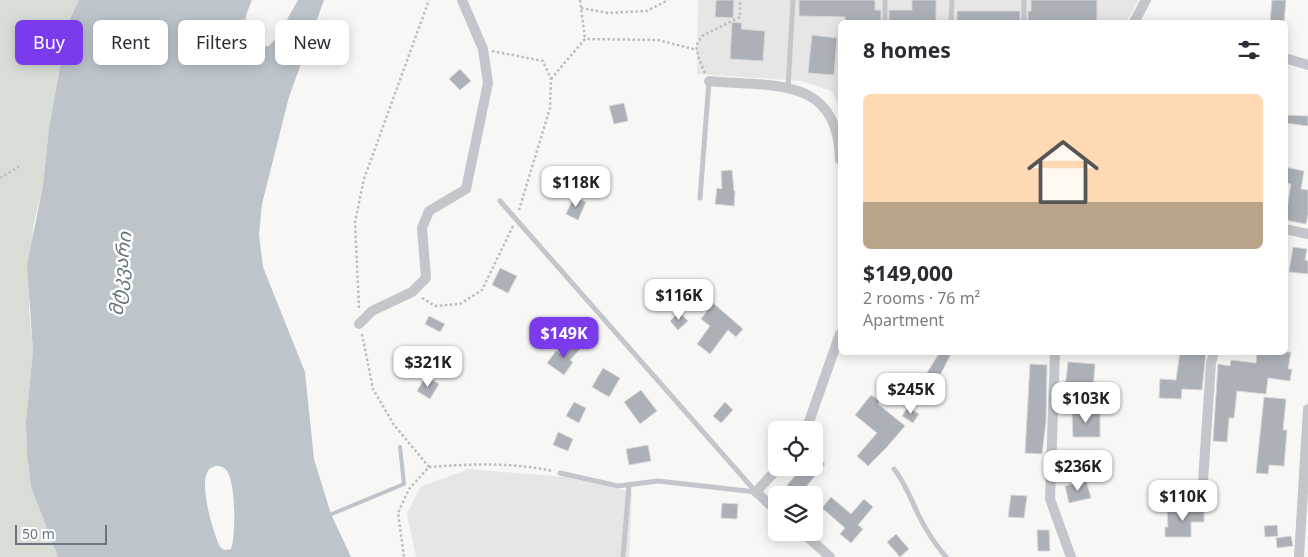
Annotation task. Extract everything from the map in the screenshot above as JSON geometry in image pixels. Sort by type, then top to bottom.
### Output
[{"type":"street","points":[[360,324],[372,311],[412,292],[426,278],[422,228],[429,211],[466,189],[488,82],[483,49],[462,0]]},
{"type":"street","points":[[1135,20],[1146,0]]},
{"type":"street","points":[[1288,59],[1308,64]]},
{"type":"street","points":[[709,81],[795,89],[817,99],[832,116],[838,142]]},
{"type":"street","points":[[1288,230],[1308,234]]},
{"type":"street","points":[[809,421],[838,340]]},
{"type":"street","points":[[1055,355],[1050,499],[1070,557]]},
{"type":"street","points":[[1202,496],[1211,363],[1213,355]]},
{"type":"street","points":[[1300,557],[1308,409]]},
{"type":"street","points":[[768,503],[756,492],[771,476]]},
{"type":"street","points":[[812,541],[830,557]]},
{"type":"lane","points":[[788,88],[793,0]]},
{"type":"lane","points":[[885,0],[885,20]]},
{"type":"lane","points":[[951,20],[952,0]]},
{"type":"lane","points":[[1024,0],[1024,20]]},
{"type":"lane","points":[[700,198],[709,81]]},
{"type":"lane","points":[[500,200],[756,492]]},
{"type":"lane","points":[[894,469],[905,483],[920,518],[934,542],[946,557]]},
{"type":"lane","points":[[560,473],[618,486],[658,481],[756,492]]},
{"type":"lane","points":[[623,557],[630,485]]},
{"type":"path","points":[[429,0],[364,179],[355,222],[360,324],[373,389],[394,425],[429,467]]},
{"type":"path","points":[[551,79],[585,39],[580,0]]},
{"type":"path","points":[[581,8],[608,13],[647,10],[668,0]]},
{"type":"path","points":[[709,81],[699,59],[696,46],[702,36],[740,17],[740,0]]},
{"type":"path","points":[[585,39],[658,40],[697,50]]},
{"type":"path","points":[[412,292],[435,306],[460,304],[482,290],[516,218],[550,108],[551,79],[543,60],[483,49]]},
{"type":"path","points":[[0,178],[20,166]]},
{"type":"path","points":[[404,557],[398,513],[410,489],[429,467],[467,464],[523,465],[560,473]]},
{"type":"shaded area","points":[[0,0],[79,0],[69,20],[15,20],[15,65],[60,65],[49,128],[43,185],[33,227],[29,309],[33,351],[26,422],[27,455],[31,487],[58,557],[0,557]]},
{"type":"shaded area","points":[[698,0],[1139,0],[1127,20],[838,20],[838,103],[831,91],[802,81],[697,74]]},
{"type":"shaded area","points":[[469,469],[565,477],[632,492],[629,557],[416,557],[407,514],[420,487]]},
{"type":"water","name":"მტკვარი","points":[[79,0],[252,0],[246,20],[178,20],[178,65],[265,65],[265,46],[269,46],[275,39],[275,65],[301,65],[289,97],[262,204],[259,235],[263,267],[305,372],[314,459],[331,514],[351,557],[58,557],[31,487],[27,455],[26,422],[33,351],[27,265],[43,185],[49,128],[60,65],[83,65],[83,20],[69,20]],"holes":[[[215,466],[226,470],[232,485],[234,521],[231,549],[224,550],[220,547],[214,531],[205,489],[207,472]]]},
{"type":"water","points":[[298,0],[324,0],[317,20],[287,20]]},
{"type":"building","points":[[716,0],[734,0],[733,18],[715,17]]},
{"type":"building","points":[[799,0],[875,0],[875,10],[881,10],[881,20],[845,20],[845,17],[799,16]]},
{"type":"building","points":[[912,0],[936,0],[936,20],[889,20],[889,10],[912,10]]},
{"type":"building","points":[[1031,0],[1097,0],[1097,20],[1028,20],[1028,11],[1031,11]]},
{"type":"building","points":[[1272,0],[1286,0],[1284,20],[1270,20]]},
{"type":"building","points":[[957,11],[1020,11],[1020,20],[957,20]]},
{"type":"building","points":[[732,22],[742,23],[741,29],[765,31],[763,61],[730,59]]},
{"type":"building","points":[[812,35],[837,38],[834,75],[808,73]]},
{"type":"building","points":[[460,69],[471,81],[460,90],[449,79]]},
{"type":"building","points":[[624,103],[628,121],[614,124],[609,106]]},
{"type":"building","points":[[1288,115],[1308,116],[1308,126],[1288,123]]},
{"type":"building","points":[[1288,168],[1304,171],[1301,189],[1308,190],[1306,224],[1288,221],[1288,202],[1291,184],[1288,184]]},
{"type":"building","points":[[732,170],[735,191],[734,206],[715,204],[717,188],[722,189],[721,171]]},
{"type":"building","points":[[574,197],[586,202],[578,220],[566,214]]},
{"type":"building","points":[[1293,247],[1307,249],[1305,260],[1308,261],[1308,274],[1289,272]]},
{"type":"building","points":[[500,268],[517,276],[508,293],[492,285]]},
{"type":"building","points":[[713,303],[743,329],[736,337],[728,330],[710,354],[697,344],[710,326],[701,319]]},
{"type":"building","points":[[679,312],[688,321],[678,330],[670,321]]},
{"type":"building","points":[[429,316],[445,324],[440,332],[425,324]]},
{"type":"building","points":[[570,342],[580,349],[570,360],[573,362],[564,375],[547,363],[556,351],[561,354]]},
{"type":"building","points":[[1288,352],[1291,352],[1288,369],[1292,369],[1290,381],[1268,378],[1266,394],[1237,391],[1234,418],[1229,418],[1227,442],[1213,441],[1218,364],[1230,366],[1231,360],[1256,363],[1257,355],[1288,355]]},
{"type":"building","points":[[938,355],[950,355],[936,383],[925,376]]},
{"type":"building","points":[[1180,355],[1206,355],[1202,390],[1182,389],[1181,399],[1159,398],[1160,379],[1176,380]]},
{"type":"building","points":[[1068,362],[1095,364],[1093,390],[1065,388]]},
{"type":"building","points":[[1030,364],[1047,365],[1046,422],[1042,454],[1025,453]]},
{"type":"building","points":[[603,368],[620,378],[609,397],[592,387]]},
{"type":"building","points":[[426,376],[439,384],[430,399],[417,391]]},
{"type":"building","points":[[641,390],[657,411],[640,424],[624,402]]},
{"type":"building","points":[[871,395],[880,401],[878,404],[905,426],[868,466],[857,456],[877,433],[855,415]]},
{"type":"building","points":[[1264,397],[1286,399],[1283,430],[1287,430],[1284,466],[1269,465],[1268,474],[1256,473]]},
{"type":"building","points":[[574,402],[586,408],[579,423],[566,416]]},
{"type":"building","points":[[725,402],[733,410],[721,423],[713,416]]},
{"type":"building","points":[[908,407],[919,414],[913,423],[902,416]]},
{"type":"building","points":[[1072,412],[1100,412],[1100,437],[1073,437]]},
{"type":"building","points":[[558,432],[573,439],[568,451],[553,445]]},
{"type":"building","points":[[648,445],[651,461],[629,465],[626,449]]},
{"type":"building","points":[[795,476],[815,476],[807,486],[787,485]]},
{"type":"building","points":[[1086,480],[1091,498],[1069,503],[1065,486]]},
{"type":"building","points":[[1011,495],[1027,496],[1024,518],[1008,517]]},
{"type":"building","points":[[831,497],[851,514],[864,499],[873,507],[858,525],[863,529],[851,543],[840,534],[845,528],[823,509]]},
{"type":"building","points":[[722,503],[738,504],[737,519],[721,518]]},
{"type":"building","points":[[1204,508],[1204,522],[1191,522],[1191,537],[1165,537],[1165,527],[1168,527],[1167,510]]},
{"type":"building","points":[[1277,525],[1278,536],[1265,537],[1264,526]]},
{"type":"building","points":[[1037,530],[1049,530],[1050,551],[1038,551]]},
{"type":"building","points":[[896,534],[909,549],[900,557],[887,542]]},
{"type":"building","points":[[1291,536],[1293,546],[1277,548],[1276,538]]},
{"type":"waterway","points":[[327,516],[404,484],[400,447]]}]
